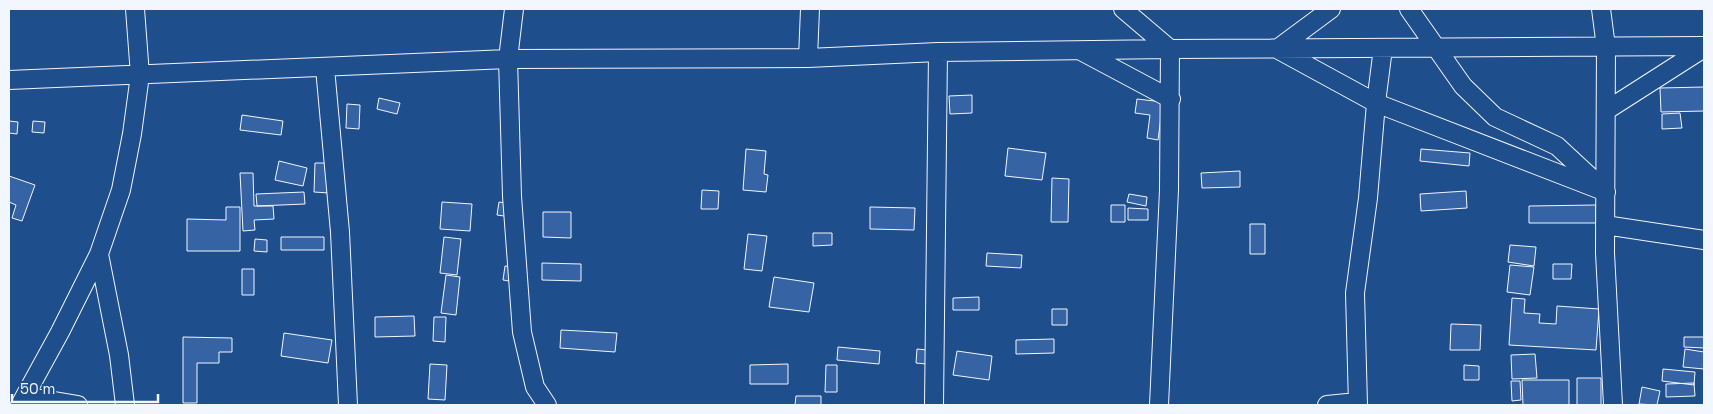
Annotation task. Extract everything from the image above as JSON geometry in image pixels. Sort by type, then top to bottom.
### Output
[{"type":"street","points":[[78,405],[23,401],[99,254],[121,190],[132,134],[140,75],[135,9]]},
{"type":"street","points":[[514,9],[508,59],[512,196],[522,332],[535,387],[547,405]]},
{"type":"street","points":[[808,58],[810,9]]},
{"type":"street","points":[[1123,9],[1170,49],[1169,190],[1159,405]]},
{"type":"street","points":[[1277,49],[1331,9]]},
{"type":"street","points":[[1409,9],[1463,86],[1495,117],[1557,146],[1606,192]]},
{"type":"street","points":[[1600,9],[1606,47],[1605,253],[1613,405]]},
{"type":"street","points":[[9,80],[508,59],[808,58],[938,52],[1170,49],[1704,47]]},
{"type":"street","points":[[1607,110],[1704,47]]},
{"type":"street","points":[[1327,405],[1357,404],[1355,293],[1368,198],[1383,48]]},
{"type":"street","points":[[1277,49],[1376,103],[1606,192]]},
{"type":"street","points":[[1078,50],[1171,99]]},
{"type":"street","points":[[934,405],[937,296],[938,52]]},
{"type":"street","points":[[325,68],[340,232],[348,405]]},
{"type":"street","points":[[1606,225],[1704,240]]},
{"type":"street","points":[[99,254],[119,355],[125,405]]},
{"type":"building","points":[[1704,87],[1704,111],[1661,112],[1660,88]]},
{"type":"building","points":[[972,95],[972,113],[950,114],[949,96]]},
{"type":"building","points":[[379,98],[400,103],[397,114],[377,109]]},
{"type":"building","points":[[1137,99],[1163,102],[1158,140],[1147,138],[1150,115],[1135,113]]},
{"type":"building","points":[[347,104],[360,105],[359,129],[346,128]]},
{"type":"building","points":[[1680,113],[1682,128],[1662,129],[1662,114]]},
{"type":"building","points":[[242,115],[283,121],[281,135],[240,130]]},
{"type":"building","points":[[9,121],[18,122],[17,134],[9,133]]},
{"type":"building","points":[[33,121],[45,122],[44,133],[32,132]]},
{"type":"building","points":[[1008,148],[1046,153],[1042,180],[1005,176]]},
{"type":"building","points":[[746,149],[766,151],[764,174],[768,175],[766,192],[743,190]]},
{"type":"building","points":[[1421,149],[1470,153],[1469,166],[1420,161]]},
{"type":"building","points":[[279,161],[307,168],[303,186],[275,180]]},
{"type":"building","points":[[315,163],[329,163],[329,193],[314,192]]},
{"type":"building","points":[[1240,171],[1240,187],[1202,188],[1201,173]]},
{"type":"building","points":[[240,173],[253,173],[254,206],[273,206],[274,219],[254,220],[255,230],[243,231]]},
{"type":"building","points":[[9,176],[35,185],[22,221],[12,218],[16,205],[9,202]]},
{"type":"building","points":[[1052,178],[1069,179],[1068,222],[1051,222]]},
{"type":"building","points":[[702,190],[719,191],[718,209],[701,209]]},
{"type":"building","points":[[1466,191],[1467,208],[1421,211],[1420,194]]},
{"type":"building","points":[[304,192],[305,204],[257,206],[256,194]]},
{"type":"building","points":[[1129,194],[1147,197],[1146,206],[1127,202]]},
{"type":"building","points":[[442,202],[472,204],[470,231],[440,229]]},
{"type":"building","points":[[499,202],[513,204],[511,217],[497,215]]},
{"type":"building","points":[[1111,205],[1125,205],[1125,222],[1111,222]]},
{"type":"building","points":[[1596,205],[1596,223],[1529,223],[1529,206]]},
{"type":"building","points":[[226,207],[240,207],[240,251],[187,251],[187,219],[226,220]]},
{"type":"building","points":[[870,207],[915,208],[914,230],[870,229]]},
{"type":"building","points":[[1128,208],[1148,209],[1148,220],[1128,220]]},
{"type":"building","points":[[543,212],[571,212],[571,238],[543,237]]},
{"type":"building","points":[[1250,224],[1265,224],[1265,254],[1250,254]]},
{"type":"building","points":[[813,233],[832,233],[832,245],[813,246]]},
{"type":"building","points":[[748,234],[767,236],[762,271],[744,269]]},
{"type":"building","points":[[281,237],[324,237],[324,250],[281,250]]},
{"type":"building","points":[[444,237],[461,239],[457,275],[440,273]]},
{"type":"building","points":[[255,239],[267,240],[267,252],[254,251]]},
{"type":"building","points":[[1510,245],[1536,247],[1534,266],[1508,262]]},
{"type":"building","points":[[987,253],[1022,255],[1021,268],[986,266]]},
{"type":"building","points":[[542,263],[581,264],[581,281],[542,280]]},
{"type":"building","points":[[1553,264],[1572,264],[1571,279],[1553,279]]},
{"type":"building","points":[[1510,265],[1534,267],[1530,295],[1507,292]]},
{"type":"building","points":[[505,266],[516,267],[515,282],[503,280]]},
{"type":"building","points":[[242,269],[254,269],[254,295],[242,295]]},
{"type":"building","points":[[446,275],[460,277],[456,315],[441,313]]},
{"type":"building","points":[[774,277],[814,283],[809,312],[769,307]]},
{"type":"building","points":[[979,297],[979,310],[953,310],[953,298]]},
{"type":"building","points":[[1512,298],[1525,299],[1524,313],[1540,314],[1539,323],[1556,324],[1557,306],[1599,309],[1596,350],[1509,345]]},
{"type":"building","points":[[1052,309],[1067,309],[1067,325],[1052,325]]},
{"type":"building","points":[[414,316],[415,336],[375,337],[375,317]]},
{"type":"building","points":[[434,317],[446,317],[445,342],[433,341]]},
{"type":"building","points":[[1451,324],[1481,325],[1480,350],[1450,350]]},
{"type":"building","points":[[561,330],[617,333],[615,352],[560,348]]},
{"type":"building","points":[[284,333],[332,340],[328,363],[281,356]]},
{"type":"building","points":[[183,337],[232,338],[232,352],[219,352],[219,363],[197,363],[197,403],[183,403]]},
{"type":"building","points":[[1684,337],[1704,337],[1704,348],[1684,347]]},
{"type":"building","points":[[1054,339],[1054,353],[1016,354],[1016,340]]},
{"type":"building","points":[[838,347],[880,351],[879,364],[837,360]]},
{"type":"building","points":[[917,349],[927,350],[926,364],[916,363]]},
{"type":"building","points":[[1685,349],[1704,352],[1704,369],[1683,367]]},
{"type":"building","points":[[957,351],[992,356],[989,380],[953,375]]},
{"type":"building","points":[[1535,354],[1537,378],[1512,379],[1511,355]]},
{"type":"building","points":[[430,364],[447,365],[445,400],[428,399]]},
{"type":"building","points":[[788,364],[788,384],[750,384],[750,365]]},
{"type":"building","points":[[826,365],[837,365],[837,392],[825,392]]},
{"type":"building","points":[[1464,365],[1479,366],[1479,380],[1464,380]]},
{"type":"building","points":[[1663,369],[1695,372],[1694,385],[1662,381]]},
{"type":"building","points":[[1577,378],[1601,378],[1601,405],[1577,405]]},
{"type":"building","points":[[1522,380],[1569,380],[1569,405],[1523,405]]},
{"type":"building","points":[[1511,381],[1520,381],[1521,400],[1512,401]]},
{"type":"building","points":[[1694,383],[1695,396],[1666,397],[1666,384]]},
{"type":"building","points":[[1642,387],[1660,391],[1657,405],[1639,404]]},
{"type":"building","points":[[796,396],[821,396],[821,405],[795,405]]}]
